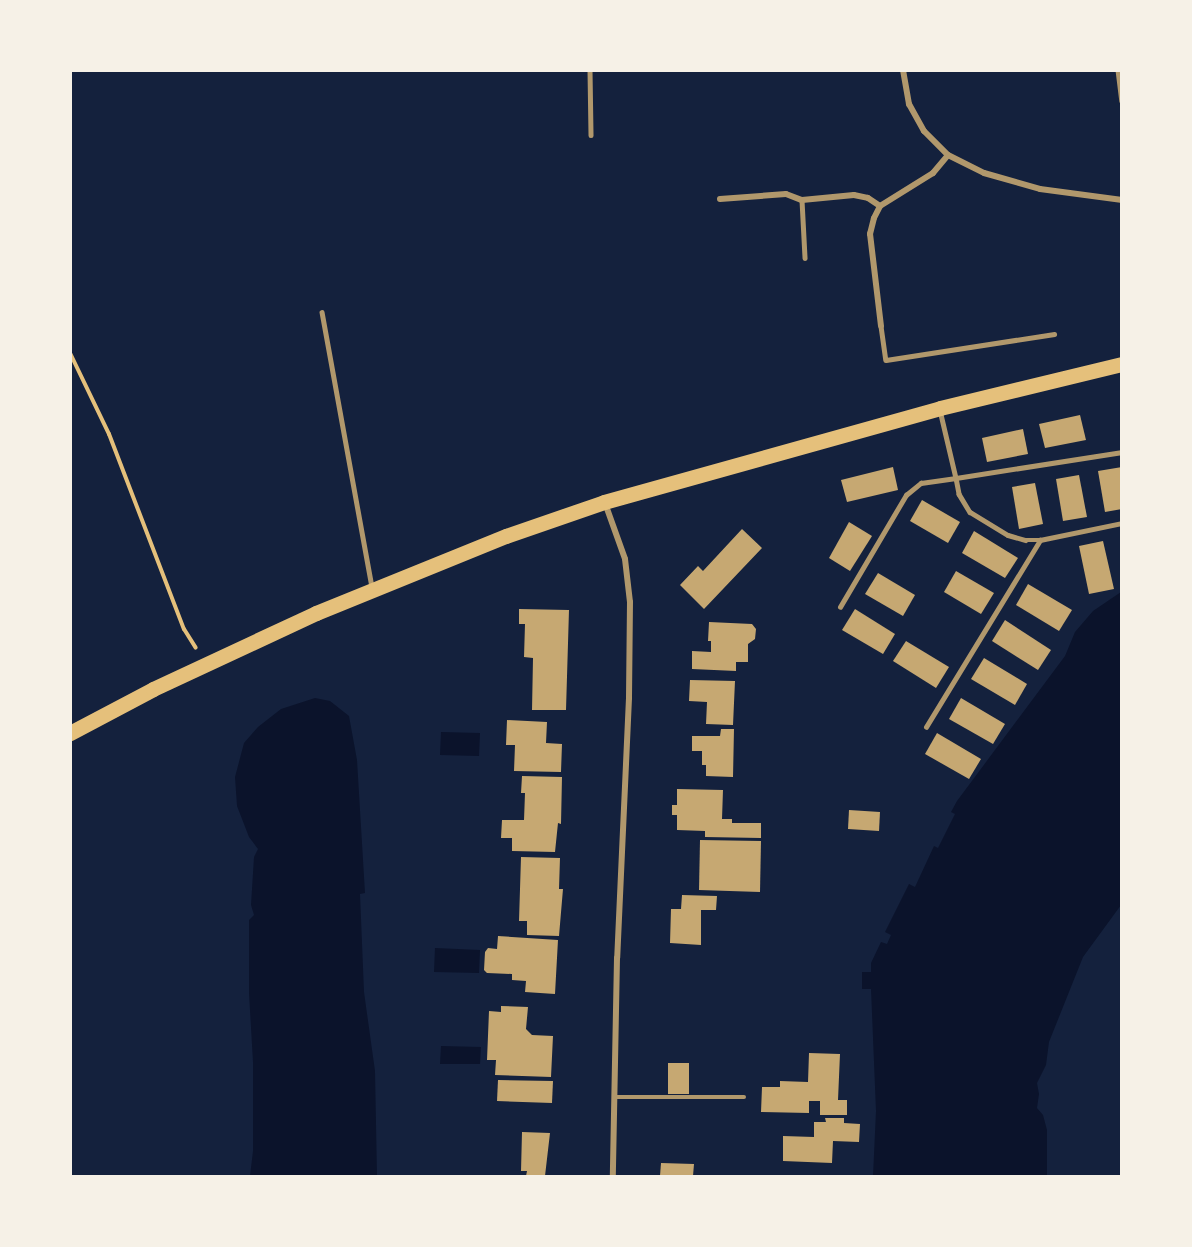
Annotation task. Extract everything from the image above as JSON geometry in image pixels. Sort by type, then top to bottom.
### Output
[{"type":"main road","points":[[70,733],[206,663],[372,588],[604,502],[940,408],[1122,364]]},
{"type":"street","points":[[903,70],[909,104],[924,131],[948,155],[984,173],[1040,189],[1122,200]]},
{"type":"street","points":[[881,326],[870,234],[880,207],[933,173],[948,155]]},
{"type":"street","points":[[720,199],[786,194],[802,200],[854,195],[868,198],[880,207]]},
{"type":"street","points":[[604,502],[626,559],[630,602],[613,1176]]},
{"type":"lane","points":[[590,70],[591,135]]},
{"type":"lane","points":[[1118,70],[1122,101]]},
{"type":"lane","points":[[802,200],[806,258]]},
{"type":"lane","points":[[322,312],[372,588]]},
{"type":"lane","points":[[881,326],[886,360],[1054,334]]},
{"type":"lane","points":[[940,408],[959,494],[970,512],[1008,535],[1025,540],[1040,540],[1122,523]]},
{"type":"lane","points":[[840,607],[906,495],[921,483],[1122,452]]},
{"type":"lane","points":[[926,727],[1040,540]]},
{"type":"lane","points":[[614,1097],[744,1097]]},
{"type":"path","points":[[70,354],[109,434],[184,629],[206,663]]},
{"type":"water","points":[[1121,592],[1121,905],[1083,957],[1049,1042],[1046,1065],[1037,1083],[1039,1094],[1037,1108],[1043,1115],[1047,1130],[1047,1176],[873,1176],[876,1111],[871,989],[862,989],[862,972],[871,972],[871,963],[881,942],[887,944],[891,935],[885,932],[909,884],[915,887],[934,846],[938,848],[955,814],[951,812],[957,801],[1065,656],[1075,632],[1093,611]]},
{"type":"water","points":[[315,698],[330,701],[349,716],[357,760],[365,893],[360,894],[364,992],[375,1071],[377,1176],[250,1176],[253,1151],[253,1062],[249,993],[249,920],[254,915],[251,905],[254,857],[258,849],[249,837],[237,806],[235,777],[244,743],[258,727],[281,709]]},
{"type":"water","points":[[441,732],[480,733],[479,756],[440,755]]},
{"type":"water","points":[[435,948],[480,950],[479,973],[434,972]]},
{"type":"water","points":[[441,1046],[481,1047],[480,1064],[440,1064]]},
{"type":"building","points":[[1080,415],[1086,440],[1045,448],[1039,424]]},
{"type":"building","points":[[1023,429],[1028,454],[987,462],[982,438]]},
{"type":"building","points":[[893,467],[898,490],[847,502],[841,480]]},
{"type":"building","points":[[1122,467],[1122,509],[1105,512],[1098,471]]},
{"type":"building","points":[[1079,475],[1087,517],[1063,521],[1056,479]]},
{"type":"building","points":[[1035,483],[1043,524],[1019,529],[1012,487]]},
{"type":"building","points":[[922,500],[960,522],[948,543],[910,521]]},
{"type":"building","points":[[849,522],[872,536],[850,571],[829,558]]},
{"type":"building","points":[[742,529],[762,548],[704,609],[680,585],[698,566],[703,571]]},
{"type":"building","points":[[974,531],[1018,558],[1005,578],[962,553]]},
{"type":"building","points":[[1103,541],[1114,589],[1089,594],[1079,546]]},
{"type":"building","points":[[956,571],[994,593],[981,614],[944,592]]},
{"type":"building","points":[[878,573],[915,595],[903,616],[865,594]]},
{"type":"building","points":[[1028,584],[1072,610],[1059,631],[1016,605]]},
{"type":"building","points":[[519,609],[569,610],[566,710],[532,710],[533,658],[524,657],[525,624],[519,624]]},
{"type":"building","points":[[855,609],[895,634],[883,654],[842,630]]},
{"type":"building","points":[[1005,620],[1051,650],[1038,670],[992,641]]},
{"type":"building","points":[[709,622],[752,624],[756,629],[755,639],[748,644],[748,662],[736,662],[736,671],[692,669],[692,651],[711,652],[711,641],[708,641]]},
{"type":"building","points":[[906,641],[949,667],[936,688],[893,661]]},
{"type":"building","points":[[984,658],[1027,684],[1015,705],[971,679]]},
{"type":"building","points":[[690,680],[735,681],[733,725],[706,724],[707,702],[689,701]]},
{"type":"building","points":[[961,698],[1005,724],[993,744],[949,719]]},
{"type":"building","points":[[507,720],[547,722],[546,743],[562,744],[561,772],[514,771],[515,745],[506,745]]},
{"type":"building","points":[[721,729],[734,729],[733,777],[706,776],[706,765],[702,765],[702,751],[692,751],[692,736],[720,736]]},
{"type":"building","points":[[937,733],[981,759],[969,779],[925,754]]},
{"type":"building","points":[[522,776],[562,777],[561,824],[558,823],[555,852],[512,851],[512,838],[501,838],[502,820],[524,820],[525,793],[521,793]]},
{"type":"building","points":[[677,789],[723,790],[722,819],[732,819],[732,823],[761,823],[761,838],[705,837],[705,831],[677,830],[677,815],[672,815],[672,805],[677,805]]},
{"type":"building","points":[[849,810],[880,812],[879,831],[848,829]]},
{"type":"building","points":[[700,840],[761,841],[760,892],[699,890]]},
{"type":"building","points":[[521,857],[560,858],[559,889],[563,889],[559,936],[527,935],[527,921],[519,921]]},
{"type":"building","points":[[682,895],[717,896],[716,910],[701,910],[701,945],[670,943],[671,909],[681,909]]},
{"type":"building","points":[[498,936],[558,940],[555,994],[525,992],[526,981],[512,980],[512,974],[487,973],[484,970],[485,952],[488,948],[497,949]]},
{"type":"building","points":[[501,1006],[528,1007],[526,1029],[532,1035],[553,1036],[551,1077],[495,1075],[496,1060],[487,1060],[489,1011],[501,1012]]},
{"type":"building","points":[[809,1053],[840,1054],[838,1100],[847,1100],[847,1115],[820,1115],[820,1101],[809,1101],[809,1113],[761,1112],[762,1087],[780,1087],[780,1081],[808,1082]]},
{"type":"building","points":[[668,1063],[689,1063],[689,1094],[668,1094]]},
{"type":"building","points":[[498,1080],[553,1081],[552,1103],[497,1101]]},
{"type":"building","points":[[825,1118],[844,1118],[844,1123],[860,1124],[859,1142],[833,1141],[832,1163],[783,1161],[783,1136],[814,1137],[814,1122],[826,1122]]},
{"type":"building","points":[[522,1132],[550,1133],[545,1176],[526,1176],[527,1171],[521,1171]]},
{"type":"building","points":[[661,1163],[694,1164],[693,1176],[660,1176]]}]
